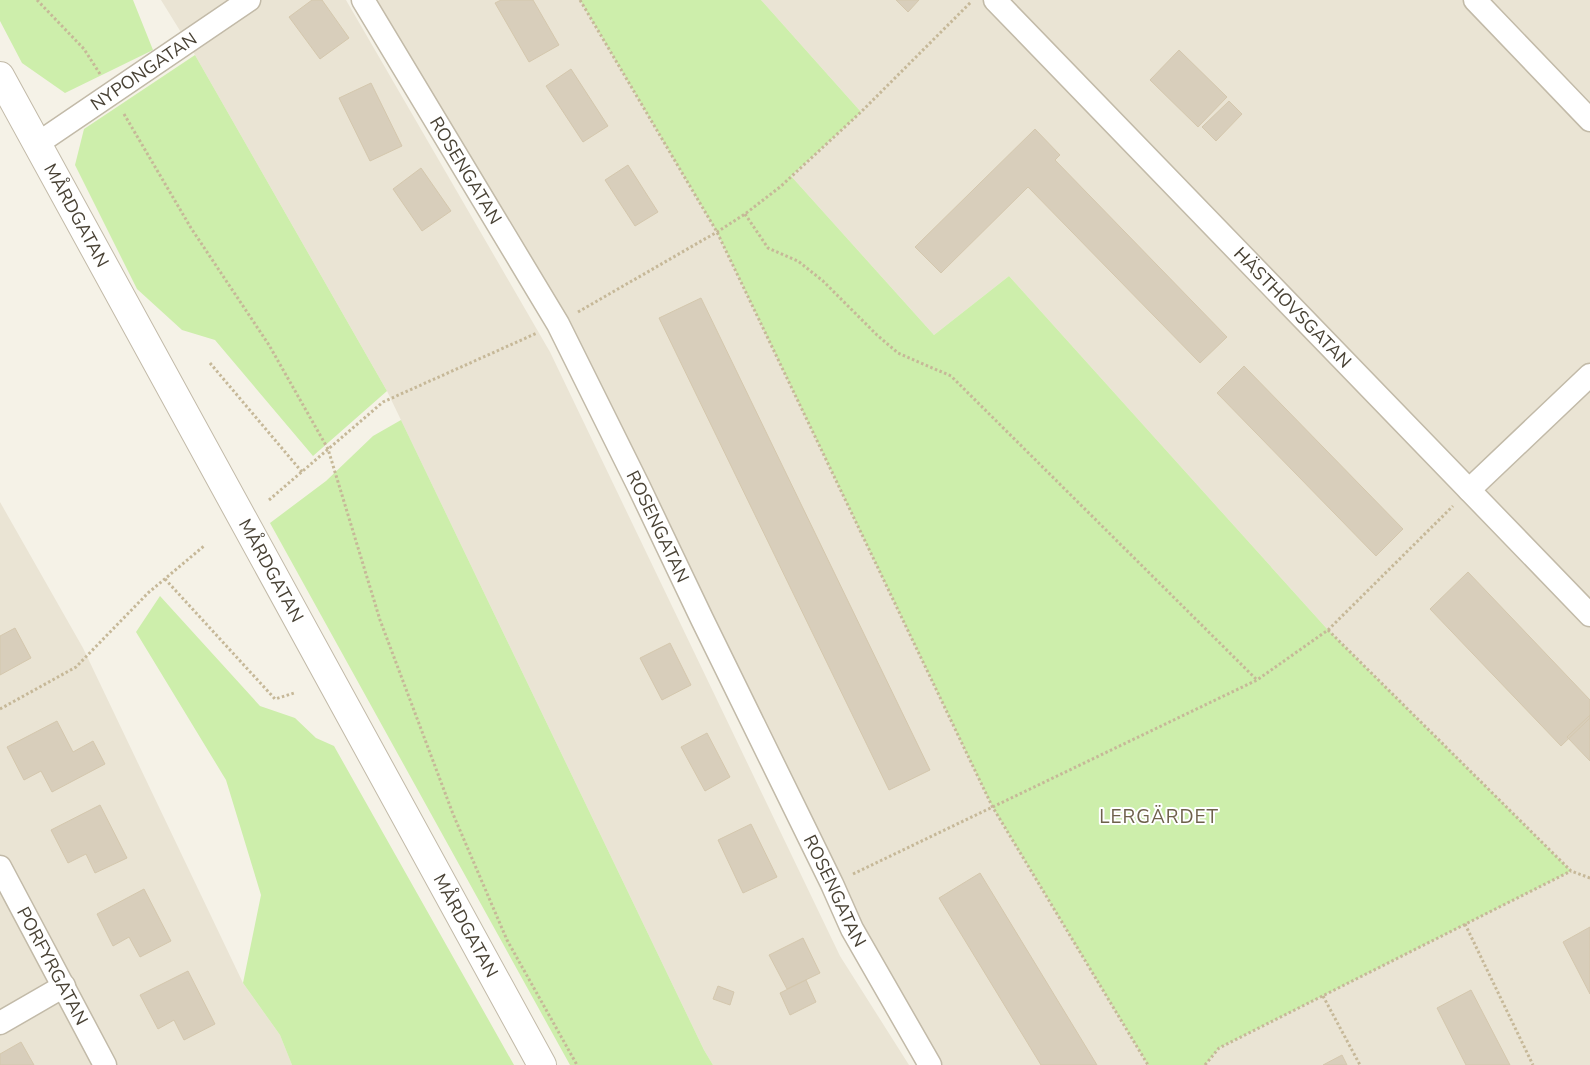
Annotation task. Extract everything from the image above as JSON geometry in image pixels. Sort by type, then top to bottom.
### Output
[{"type":"street","name":"NYPONGATAN","points":[[37,144],[249,0]]},
{"type":"street","name":"ROSENGATAN","points":[[363,0],[558,324],[832,884],[852,930],[930,1065]]},
{"type":"street","name":"HÄSTHOVSGATAN","points":[[995,0],[1590,615]]},
{"type":"street","points":[[1475,0],[1590,120]]},
{"type":"street","name":"MÅRDGATAN","points":[[0,76],[542,1065]]},
{"type":"street","points":[[1469,490],[1590,375]]},
{"type":"street","name":"PORFYRGATAN","points":[[0,866],[105,1065]]},
{"type":"street","points":[[0,1022],[64,986]]},
{"type":"path","points":[[37,0],[84,49],[191,228],[269,345],[328,449],[380,620],[453,814],[507,940],[577,1065]]},
{"type":"path","points":[[580,0],[717,232],[992,806],[1148,1065]]},
{"type":"path","points":[[270,500],[383,402],[558,324],[746,214],[780,187],[862,112],[974,0]]},
{"type":"path","points":[[746,214],[768,248],[798,261],[823,281],[877,335],[898,353],[950,376],[1257,680]]},
{"type":"path","points":[[210,363],[302,472]]},
{"type":"path","points":[[832,884],[1257,680],[1328,630],[1469,490]]},
{"type":"path","points":[[0,709],[76,667],[148,593],[204,546]]},
{"type":"path","points":[[165,579],[275,699],[294,693]]},
{"type":"path","points":[[1328,630],[1571,871],[1590,878]]},
{"type":"path","points":[[1205,1065],[1219,1048],[1571,871]]},
{"type":"path","points":[[1465,924],[1533,1065]]},
{"type":"path","points":[[1323,996],[1360,1065]]},
{"type":"shaded area","points":[[161,0],[346,0],[550,352],[840,956],[909,1065],[713,1065],[704,1050],[387,391],[195,55]]},
{"type":"shaded area","points":[[363,0],[580,0],[717,232],[992,806],[1148,1065],[930,1065],[639,487]]},
{"type":"shaded area","points":[[761,0],[1590,0],[1590,1065],[1205,1065],[1219,1048],[1570,871],[1328,630],[1009,276],[934,335],[791,176],[861,112]]},
{"type":"shaded area","points":[[0,502],[83,648],[243,983],[280,1035],[292,1065],[0,1065]]},
{"type":"green space","points":[[0,0],[133,0],[153,50],[65,93],[22,63],[0,21]]},
{"type":"green space","points":[[580,0],[761,0],[861,112],[791,176],[934,335],[1009,276],[1328,630],[1571,871],[1219,1048],[1205,1065],[1148,1065],[992,806],[717,232]]},
{"type":"green space","points":[[195,55],[387,391],[313,456],[215,340],[182,330],[137,289],[75,165],[84,129]]},
{"type":"green space","points":[[401,420],[704,1050],[713,1065],[570,1065],[270,523],[326,481],[373,436]]},
{"type":"green space","points":[[160,596],[260,706],[295,718],[316,738],[334,746],[514,1065],[292,1065],[280,1035],[243,983],[261,895],[226,780],[136,632]]},
{"type":"building","points":[[312,0],[322,0],[349,38],[320,59],[289,17]]},
{"type":"building","points":[[501,0],[533,0],[559,45],[529,62],[495,3]]},
{"type":"building","points":[[896,0],[919,0],[908,12]]},
{"type":"building","points":[[1179,50],[1227,97],[1198,127],[1150,80]]},
{"type":"building","points":[[571,69],[608,126],[583,142],[546,86]]},
{"type":"building","points":[[371,83],[402,146],[370,161],[339,98]]},
{"type":"building","points":[[1229,101],[1242,114],[1216,141],[1202,127]]},
{"type":"building","points":[[1035,129],[1060,155],[1055,160],[1227,337],[1200,363],[1028,187],[941,273],[915,247]]},
{"type":"building","points":[[628,165],[658,212],[635,226],[605,180]]},
{"type":"building","points":[[421,168],[451,211],[422,231],[393,189]]},
{"type":"building","points":[[701,298],[930,770],[889,790],[659,318]]},
{"type":"building","points":[[1244,366],[1403,529],[1376,556],[1217,393]]},
{"type":"building","points":[[1468,572],[1590,700],[1590,718],[1561,746],[1430,609]]},
{"type":"building","points":[[15,628],[31,658],[0,675],[0,636]]},
{"type":"building","points":[[670,643],[691,685],[662,700],[640,658]]},
{"type":"building","points":[[1590,715],[1590,761],[1567,737]]},
{"type":"building","points":[[57,721],[73,752],[93,741],[105,764],[52,792],[41,771],[24,780],[7,747]]},
{"type":"building","points":[[707,733],[730,777],[705,791],[681,747]]},
{"type":"building","points":[[100,805],[127,858],[95,873],[86,854],[68,863],[51,830]]},
{"type":"building","points":[[751,824],[777,877],[743,893],[718,840]]},
{"type":"building","points":[[980,873],[1097,1065],[1041,1065],[939,898]]},
{"type":"building","points":[[144,889],[171,941],[140,957],[129,937],[113,946],[97,914]]},
{"type":"building","points":[[1590,927],[1590,994],[1563,942]]},
{"type":"building","points":[[803,938],[820,973],[787,989],[769,955]]},
{"type":"building","points":[[188,971],[215,1024],[184,1040],[174,1020],[158,1029],[140,995]]},
{"type":"building","points":[[806,980],[816,1002],[790,1015],[780,993]]},
{"type":"building","points":[[718,986],[734,992],[730,1005],[713,999]]},
{"type":"building","points":[[1471,990],[1510,1065],[1466,1065],[1437,1008]]},
{"type":"building","points":[[21,1042],[34,1065],[0,1065],[0,1054]]},
{"type":"building","points":[[1342,1055],[1347,1065],[1323,1065]]},
{"type":"district","name":"LERGÄRDET","points":[[1159,816]]}]
